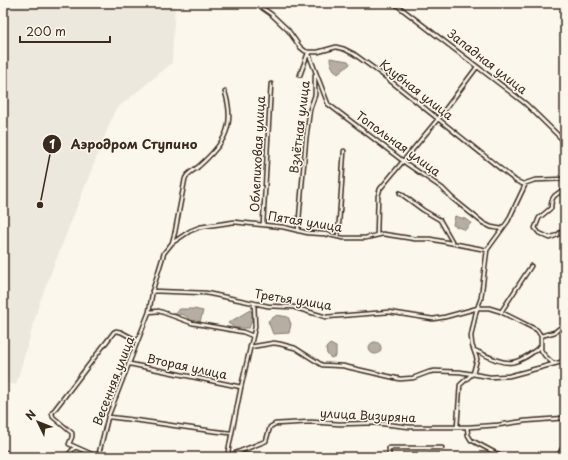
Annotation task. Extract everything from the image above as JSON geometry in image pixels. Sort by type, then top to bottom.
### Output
[{"type":"street","name":"Западная улица","points":[[394,3],[526,104],[565,142]]},
{"type":"street","points":[[261,8],[275,18],[292,34],[302,49],[308,52]]},
{"type":"street","name":"Клубная улица","points":[[308,52],[322,51],[333,47],[344,49],[377,71],[516,181],[526,183]]},
{"type":"street","name":"Топольная улица","points":[[308,52],[328,104],[403,161],[442,188],[455,201],[487,225],[502,229]]},
{"type":"street","name":"Взлётная улица","points":[[300,75],[308,52]]},
{"type":"street","points":[[377,235],[379,192],[383,185],[438,119],[477,67]]},
{"type":"street","name":"Взлётная улица","points":[[298,231],[306,139],[310,108],[315,95],[314,82],[316,74]]},
{"type":"street","name":"Облепиховая улица","points":[[263,224],[271,84]]},
{"type":"street","points":[[152,291],[164,253],[172,243],[177,226],[186,176],[197,168],[218,146],[228,129],[228,102],[225,92]]},
{"type":"street","points":[[338,237],[344,151]]},
{"type":"street","points":[[457,427],[460,385],[473,374],[477,358],[471,341],[471,336],[481,298],[487,250],[508,221],[526,183],[535,180],[565,179]]},
{"type":"street","points":[[565,189],[552,198],[551,208],[536,221],[535,228],[539,233],[550,238],[565,229]]},
{"type":"street","points":[[400,193],[423,210],[440,220],[454,243]]},
{"type":"street","name":"Пятая улица","points":[[172,243],[190,231],[205,225],[234,222],[263,224],[283,227],[308,234],[325,234],[338,237],[359,238],[388,235],[415,239],[430,239],[487,250]]},
{"type":"street","points":[[501,312],[531,266]]},
{"type":"street","name":"Третья улица","points":[[152,291],[199,293],[273,307],[293,307],[326,317],[389,312],[433,319],[478,308]]},
{"type":"street","name":"Весенняя улица","points":[[98,457],[108,417],[130,364],[149,312],[152,291]]},
{"type":"street","points":[[254,304],[255,322],[253,336],[227,456],[233,454],[270,457]]},
{"type":"street","points":[[478,308],[489,308],[501,312],[534,328],[541,336],[541,346],[545,356],[554,364]]},
{"type":"street","points":[[149,312],[159,310],[192,324],[243,332],[253,336]]},
{"type":"street","points":[[541,336],[555,332],[565,324]]},
{"type":"street","points":[[137,457],[111,454],[98,457],[69,444],[72,433],[53,417],[52,413],[114,332],[121,332],[138,341]]},
{"type":"street","points":[[250,347],[267,344],[280,344],[295,348],[322,365],[343,366],[400,379],[413,378],[435,371],[450,371],[490,377],[509,376],[565,361]]},
{"type":"street","points":[[474,350],[509,364],[527,356],[541,346]]},
{"type":"street","name":"Вторая улица","points":[[130,364],[241,387]]},
{"type":"street","points":[[108,417],[186,429],[231,433]]},
{"type":"street","name":"улица Визиряна","points":[[233,454],[266,441],[270,427],[275,424],[310,422],[340,424],[374,423],[410,427],[466,427],[565,418]]},
{"type":"street","points":[[466,427],[471,440],[503,457]]},
{"type":"street","points":[[558,457],[565,444]]},
{"type":"street","points":[[66,457],[75,447]]},
{"type":"street","points":[[389,457],[389,448],[442,448]]},
{"type":"shaded area","points":[[3,3],[175,3],[172,63],[115,110],[40,301],[16,385],[3,382]]},
{"type":"shaded area","points":[[330,58],[348,61],[350,64],[338,74],[332,67]]},
{"type":"shaded area","points":[[455,216],[465,219],[471,223],[465,230],[453,225]]},
{"type":"shaded area","points":[[180,309],[194,309],[203,311],[200,322],[191,321],[186,316],[176,315],[175,313]]},
{"type":"shaded area","points":[[250,310],[254,314],[249,328],[235,328],[228,323]]},
{"type":"shaded area","points":[[277,315],[288,317],[291,324],[289,333],[273,334],[268,321]]},
{"type":"shaded area","points":[[373,342],[377,342],[381,348],[377,354],[373,354],[369,350],[369,346]]},
{"type":"shaded area","points":[[330,344],[336,347],[336,356],[331,358],[327,354],[326,348]]},
{"type":"place","name":"Аэродром Ступино","points":[[40,205]]}]
